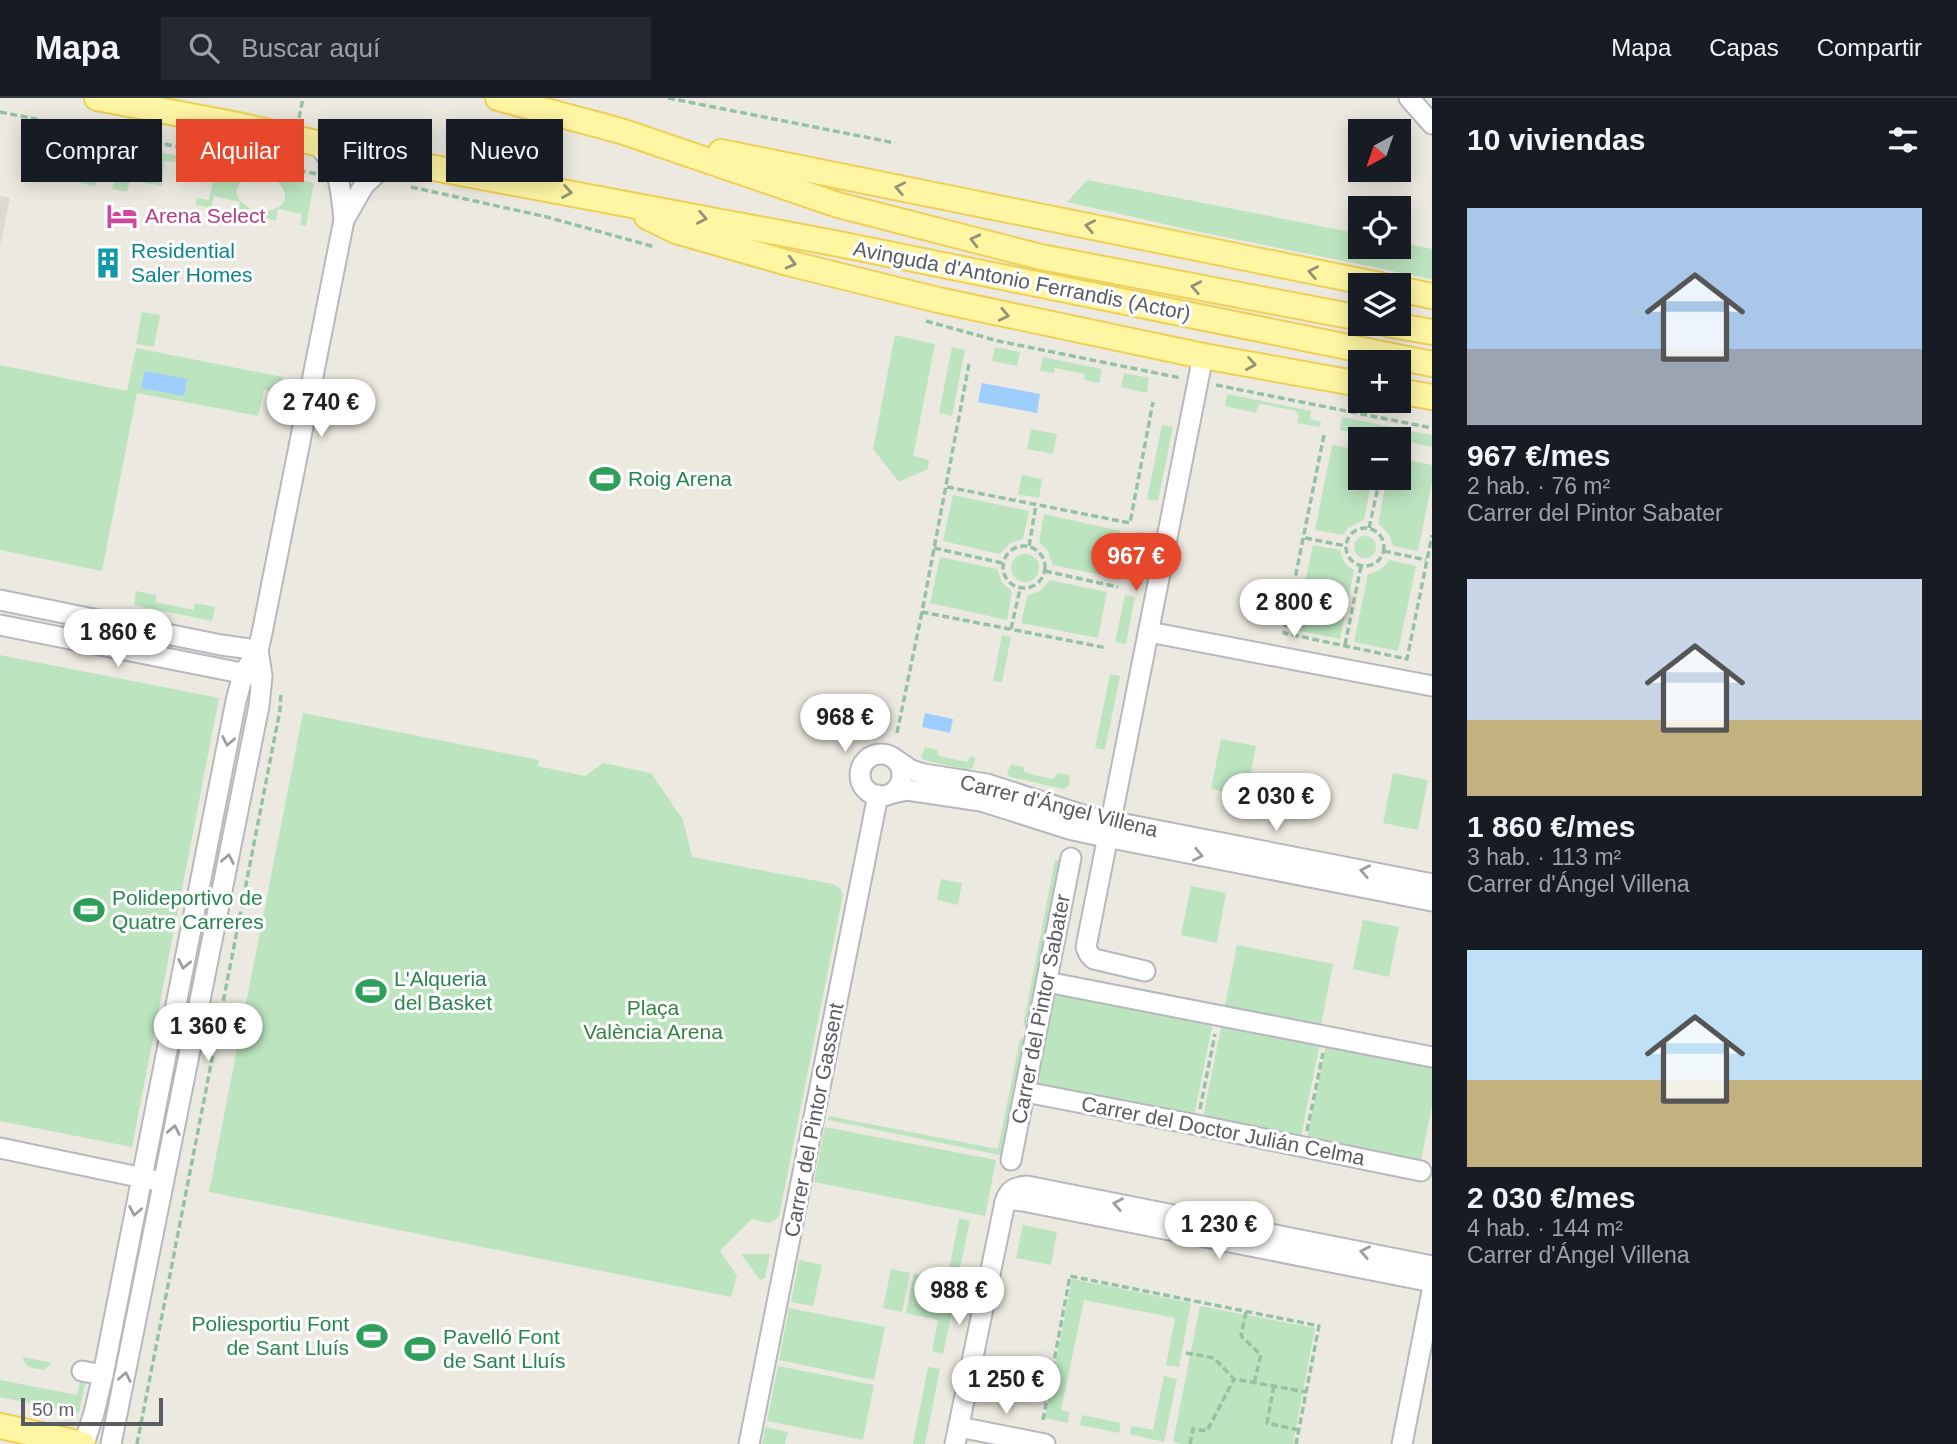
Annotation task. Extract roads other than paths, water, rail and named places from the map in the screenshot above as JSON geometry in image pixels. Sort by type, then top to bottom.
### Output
[{"type":"main road","name":"Avinguda d'Antonio Ferrandis (Actor)","points":[[97,98],[316,143]]},
{"type":"main road","name":"Avinguda d'Antonio Ferrandis (Actor)","points":[[498,98],[621,131],[1348,279]]},
{"type":"main road","name":"Avinguda d'Antonio Ferrandis (Actor)","points":[[621,131],[838,205],[1041,257],[1348,316]]},
{"type":"main road","name":"Avinguda d'Antonio Ferrandis (Actor)","points":[[432,167],[611,200],[1432,364]]},
{"type":"main road","name":"Avinguda d'Antonio Ferrandis (Actor)","points":[[611,200],[676,231],[788,263],[945,302],[1203,356],[1348,382]]},
{"type":"main road","points":[[1411,292],[1432,296]]},
{"type":"main road","points":[[1411,328],[1432,332]]},
{"type":"main road","points":[[1411,393],[1432,397]]},
{"type":"main road","points":[[0,1426],[83,1444]]},
{"type":"street","points":[[1409,98],[1432,124]]},
{"type":"street","points":[[83,1444],[103,1375],[236,701],[252,675],[258,650],[344,220],[340,180],[327,154],[316,143]]},
{"type":"street","points":[[344,220],[366,182]]},
{"type":"street","points":[[1145,971],[1094,958],[1088,954],[1086,947],[1203,356]]},
{"type":"street","points":[[0,600],[221,645],[258,650]]},
{"type":"street","points":[[0,625],[252,675]]},
{"type":"street","points":[[1149,632],[1432,686]]},
{"type":"street","points":[[111,1444],[259,706],[252,675]]},
{"type":"street","points":[[884,754],[895,759],[901,767],[899,786],[885,794],[870,793],[862,785],[859,773],[863,762],[873,755],[884,754]]},
{"type":"street","name":"Carrer d'Ángel Villena","points":[[895,759],[911,770],[924,774],[987,784],[1012,791],[1111,830],[1432,901]]},
{"type":"street","name":"Carrer d'Ángel Villena","points":[[885,794],[907,790],[981,801],[1069,830],[1111,830],[1432,884]]},
{"type":"street","name":"Carrer del Pintor Gassent","points":[[749,1444],[885,794]]},
{"type":"street","name":"Carrer del Pintor Sabater","points":[[1011,1160],[1071,858]]},
{"type":"street","points":[[1047,982],[1432,1057]]},
{"type":"street","name":"Carrer del Doctor Julián Celma","points":[[1025,1092],[1421,1171]]},
{"type":"street","points":[[0,1148],[164,1182]]},
{"type":"street","points":[[957,1437],[1003,1210],[1008,1192],[1017,1187],[1027,1186],[1432,1266]]},
{"type":"street","points":[[1003,1210],[1013,1200],[1023,1201],[1432,1282]]},
{"type":"street","points":[[1402,1444],[1432,1291]]},
{"type":"street","points":[[82,1371],[103,1375]]},
{"type":"street","points":[[957,1437],[976,1444]]},
{"type":"street","points":[[957,1437],[1045,1444]]},
{"type":"water","points":[[145,371],[187,379],[184,396],[141,388]]},
{"type":"water","points":[[982,383],[1040,394],[1037,413],[978,402]]},
{"type":"water","points":[[925,713],[953,719],[950,733],[922,727]]},
{"type":"place","name":"Arena Select","points":[[122,216]]},
{"type":"place","name":"Residential Saler Homes","points":[[108,263]]},
{"type":"place","name":"Roig Arena","points":[[605,479]]},
{"type":"place","name":"Polideportivo de Quatre Carreres","points":[[89,910]]},
{"type":"place","name":"L'Alqueria del Basket","points":[[371,991]]},
{"type":"place","name":"Poliesportiu Font de Sant Lluís","points":[[372,1336]]},
{"type":"place","name":"Pavelló Font de Sant Lluís","points":[[420,1349]]},
{"type":"park label","name":"Plaça València Arena","points":[[653,1020]]}]
